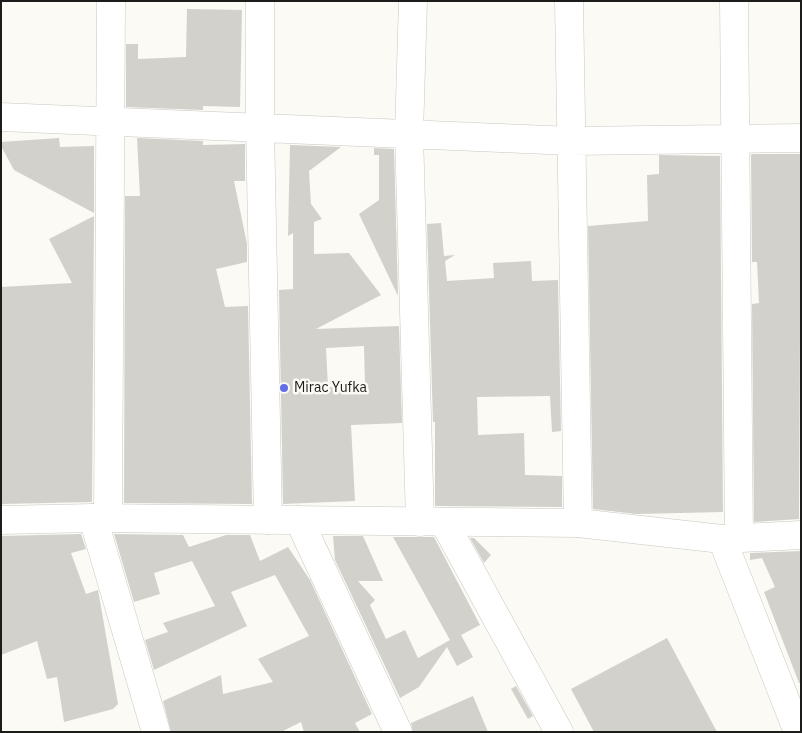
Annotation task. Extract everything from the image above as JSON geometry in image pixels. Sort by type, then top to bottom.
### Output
[{"type":"street","points":[[111,1],[110,121],[100,518],[156,732]]},
{"type":"street","points":[[260,1],[260,128],[268,520]]},
{"type":"street","points":[[413,1],[409,134],[432,522],[559,732]]},
{"type":"street","points":[[569,1],[578,523]]},
{"type":"street","points":[[734,1],[735,139],[730,539],[798,732]]},
{"type":"street","points":[[1,116],[572,141],[801,138]]},
{"type":"street","points":[[1,520],[100,518],[578,523],[730,539],[801,535]]},
{"type":"street","points":[[299,520],[398,732]]},
{"type":"building","points":[[187,9],[242,10],[240,107],[203,106],[203,110],[126,107],[126,44],[138,44],[138,59],[186,57]]},
{"type":"building","points":[[59,138],[60,147],[94,146],[94,213],[14,170],[1,146],[1,142]]},
{"type":"building","points":[[137,138],[203,141],[203,145],[245,144],[245,181],[234,181],[247,244],[247,262],[216,269],[225,307],[248,306],[252,504],[124,503],[125,196],[140,196]]},
{"type":"building","points":[[290,145],[341,147],[309,171],[311,204],[322,219],[314,222],[314,254],[349,253],[381,295],[316,329],[399,326],[402,423],[351,425],[355,501],[283,504],[279,290],[293,289],[293,233],[288,236]],"holes":[[[364,346],[365,385],[328,387],[326,348]]]},
{"type":"building","points":[[374,148],[394,149],[398,296],[359,214],[379,200],[379,155],[374,155]]},
{"type":"building","points":[[801,154],[799,519],[754,522],[752,304],[759,303],[757,262],[752,262],[751,155]]},
{"type":"building","points":[[659,155],[720,156],[723,512],[636,514],[593,509],[588,226],[648,221],[647,175],[659,174]]},
{"type":"building","points":[[94,216],[92,502],[1,504],[1,287],[72,283],[49,239]]},
{"type":"building","points":[[441,223],[444,256],[455,255],[445,261],[447,281],[494,278],[493,263],[531,261],[532,281],[558,280],[561,431],[552,432],[550,396],[477,397],[478,435],[524,433],[525,475],[562,476],[562,507],[435,506],[435,422],[433,422],[427,224]]},
{"type":"building","points":[[81,534],[86,549],[71,553],[86,594],[98,590],[118,704],[113,709],[64,722],[57,677],[47,679],[37,641],[1,655],[1,536]]},
{"type":"building","points":[[114,534],[183,535],[189,547],[226,535],[250,535],[260,561],[288,547],[310,580],[372,714],[355,723],[360,732],[304,732],[301,722],[281,732],[171,732],[163,701],[221,675],[223,694],[273,682],[258,659],[309,636],[275,575],[231,592],[247,626],[154,670],[145,640],[168,632],[163,623],[215,606],[192,561],[154,573],[160,594],[134,602]]},
{"type":"building","points":[[333,536],[363,536],[383,581],[358,581],[375,600],[370,605],[386,639],[405,630],[418,658],[450,640],[393,537],[434,537],[480,625],[461,635],[473,657],[457,666],[447,647],[419,687],[400,698],[335,560]]},
{"type":"building","points":[[470,538],[474,538],[491,555],[484,563]]},
{"type":"building","points":[[801,551],[801,683],[799,683],[764,592],[775,587],[762,558],[750,560],[750,553]]},
{"type":"building","points":[[667,638],[717,732],[594,732],[571,689]]},
{"type":"building","points":[[516,686],[533,716],[528,719],[511,689]]},
{"type":"building","points":[[473,696],[488,732],[413,732],[411,723]]},
{"type":"place","name":"Mirac Yufka","points":[[284,388]]}]
